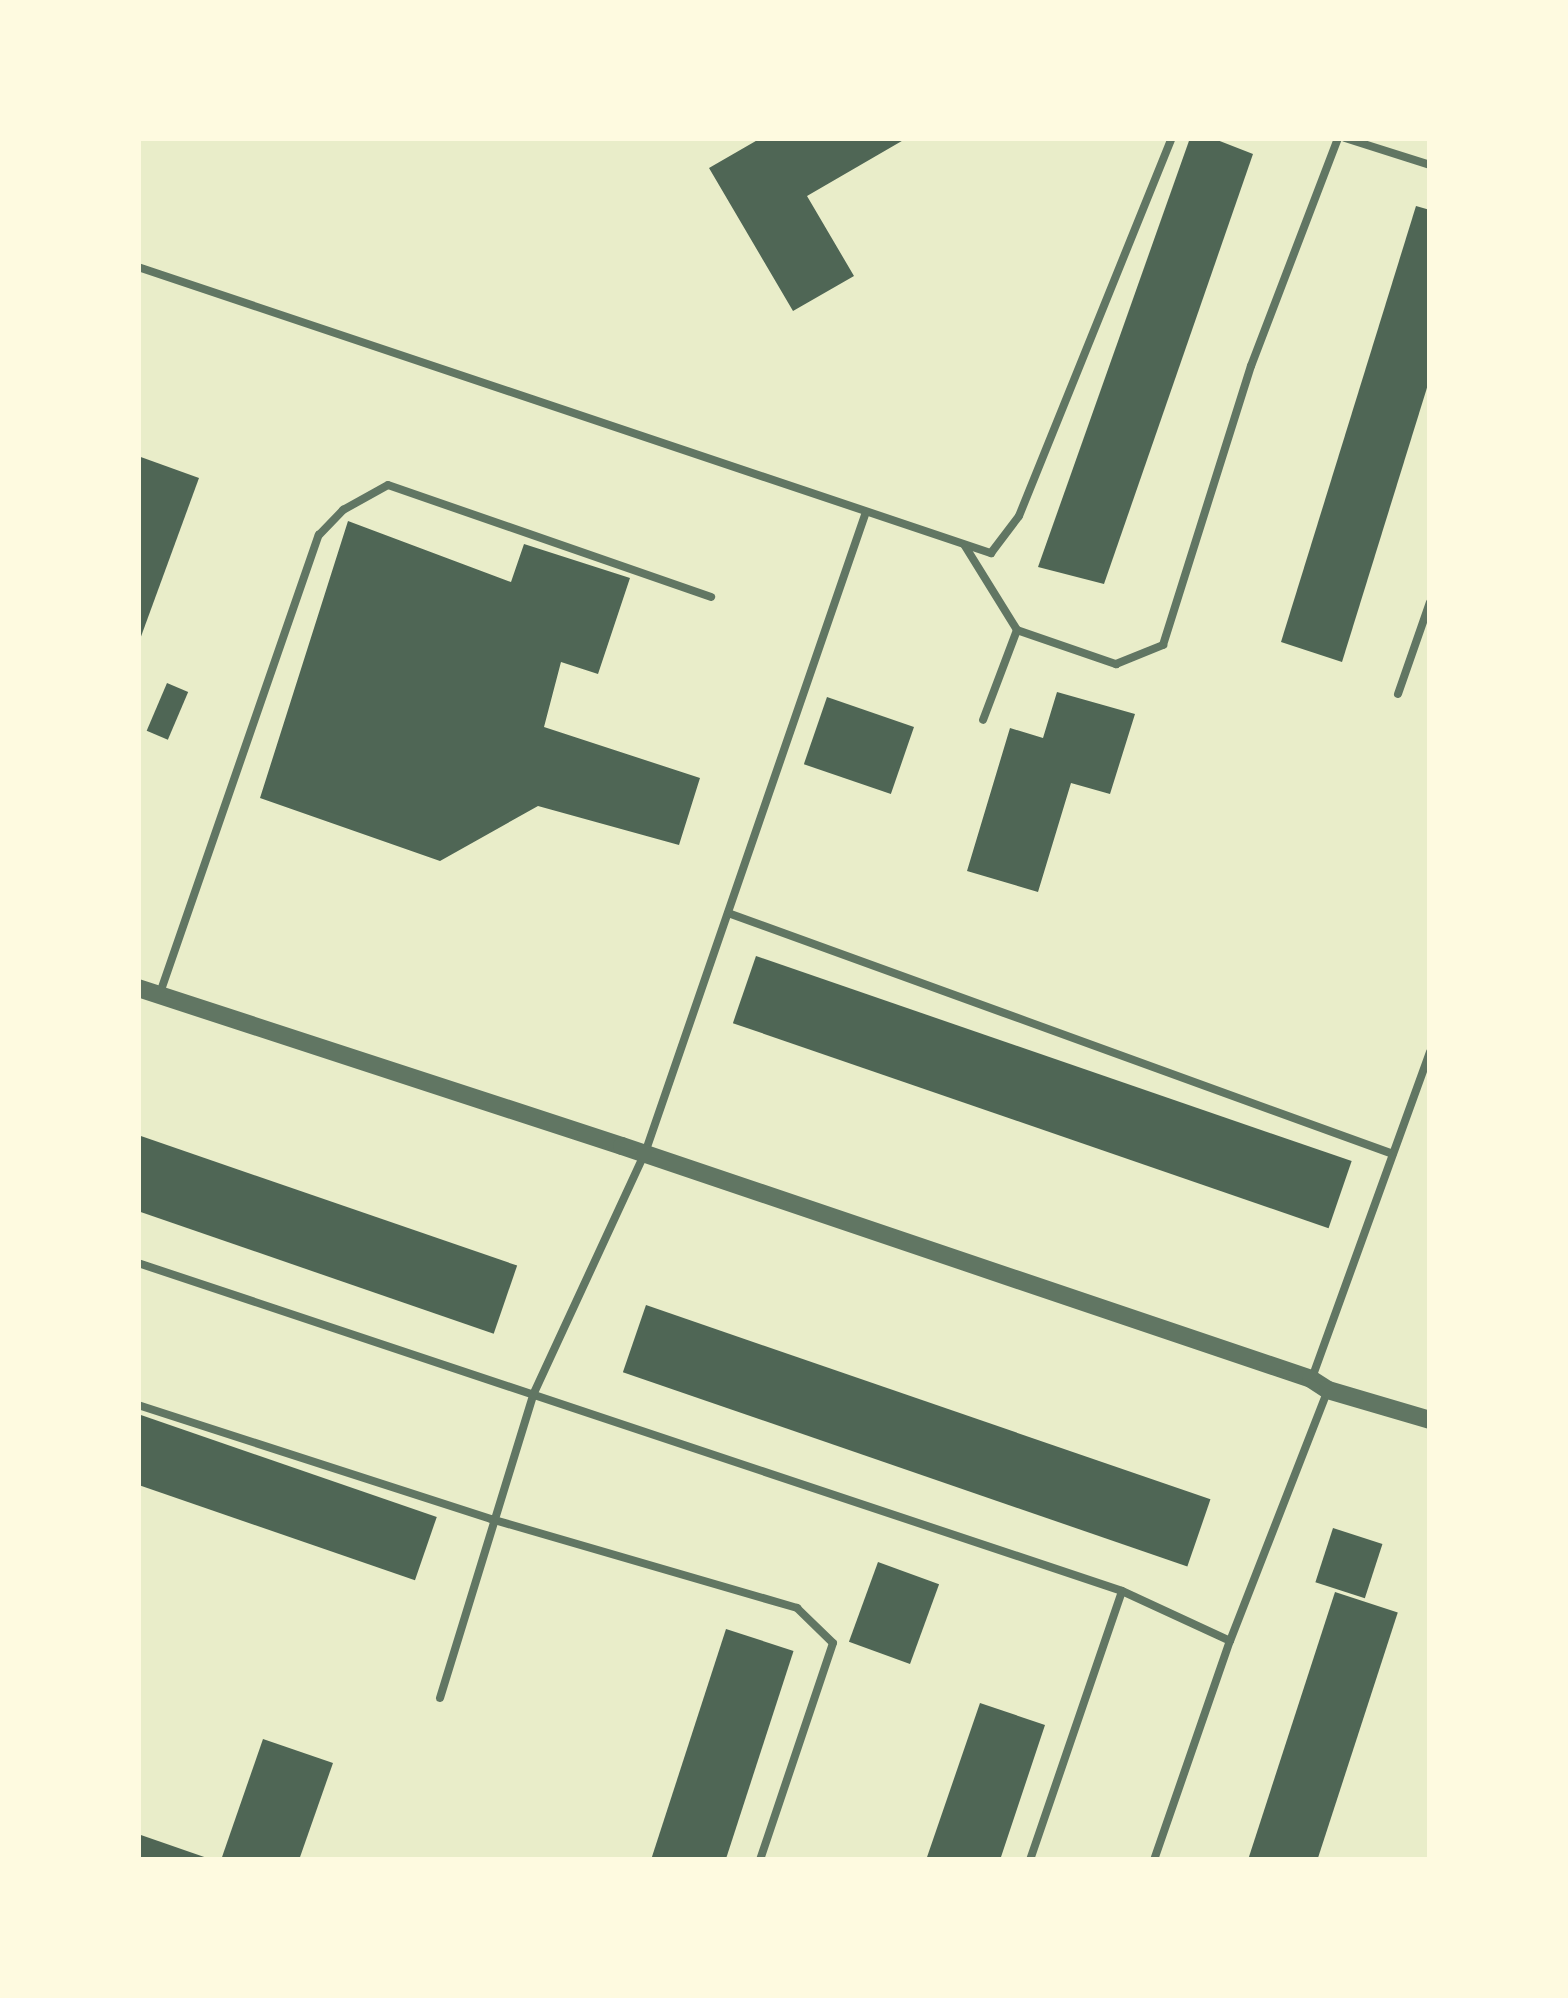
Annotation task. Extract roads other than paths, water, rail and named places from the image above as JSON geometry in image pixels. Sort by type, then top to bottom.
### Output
[{"type":"street","points":[[138,988],[645,1153],[1430,1420]]},
{"type":"lane","points":[[138,267],[991,554],[1018,516],[1172,138]]},
{"type":"lane","points":[[964,544],[1017,630],[1116,664],[1162,645],[1251,366],[1341,138],[1430,165]]},
{"type":"lane","points":[[159,994],[319,535],[343,510],[388,485],[711,597]]},
{"type":"lane","points":[[440,1698],[532,1395],[645,1153],[866,512]]},
{"type":"lane","points":[[1398,694],[1430,602]]},
{"type":"lane","points":[[982,720],[1017,630]]},
{"type":"lane","points":[[728,913],[1393,1154]]},
{"type":"lane","points":[[1154,1860],[1430,1052]]},
{"type":"lane","points":[[138,1263],[1122,1591],[1230,1641]]},
{"type":"lane","points":[[138,1405],[491,1519],[797,1608],[833,1643],[760,1860]]},
{"type":"lane","points":[[1030,1860],[1122,1591]]}]
